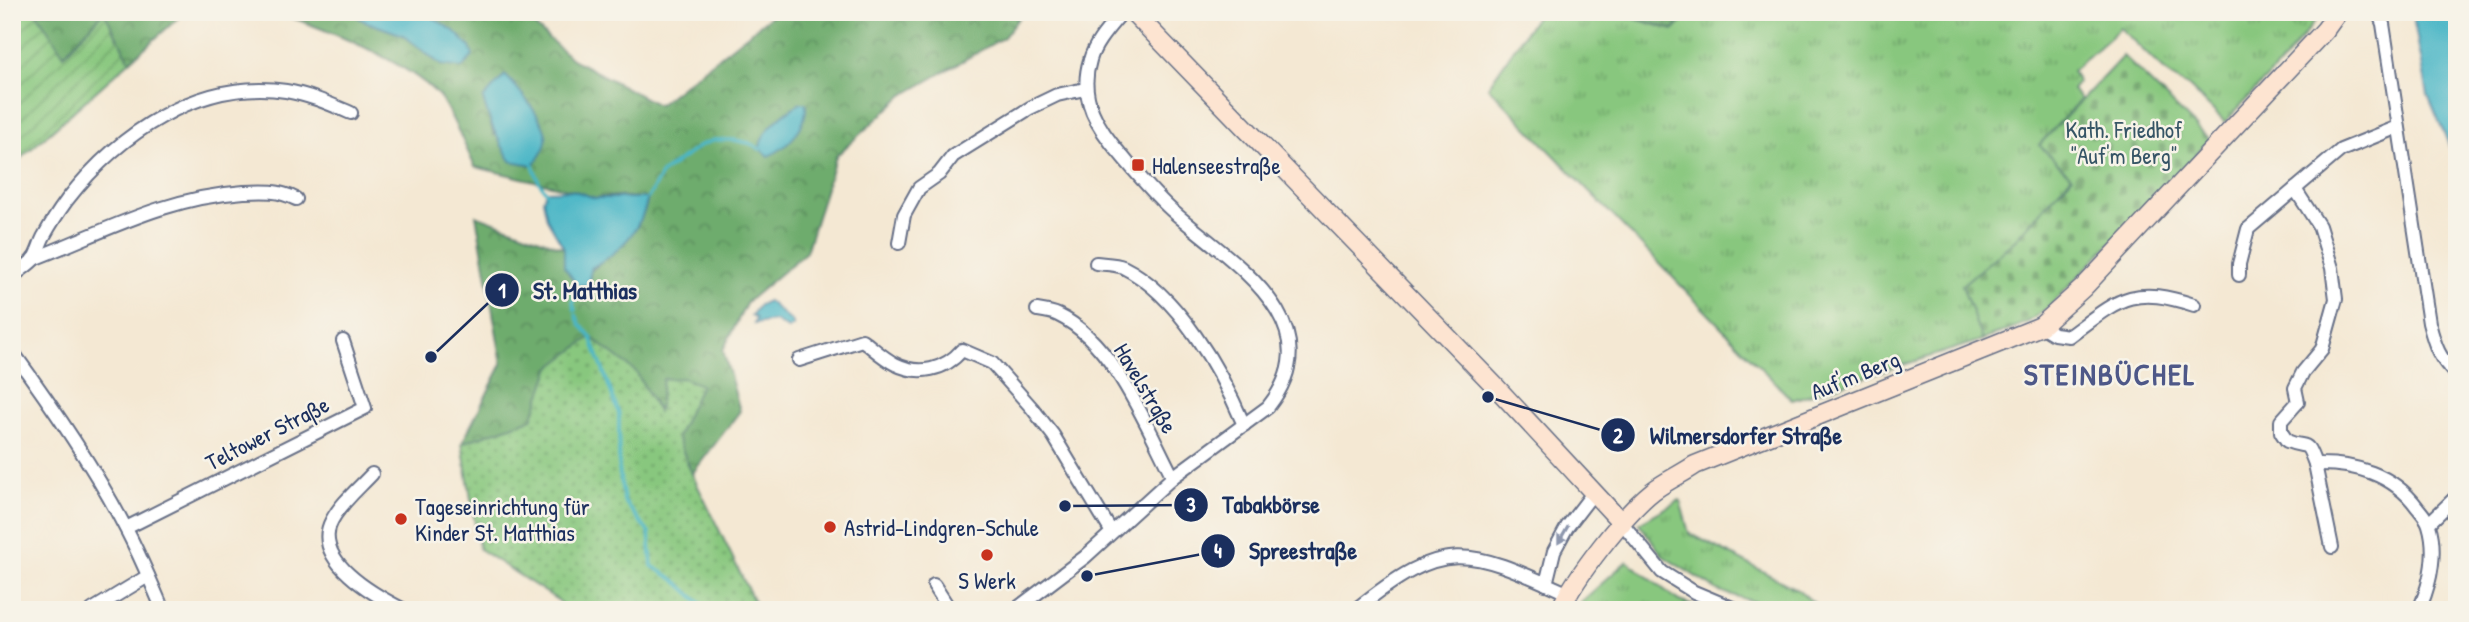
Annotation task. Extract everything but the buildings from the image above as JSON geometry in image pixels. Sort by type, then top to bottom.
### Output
[{"type":"street","points":[[1015,610],[1057,580],[1173,477],[1268,407],[1283,381],[1289,350],[1282,318],[1261,286],[1173,212],[1112,144],[1093,116],[1085,89],[1090,59],[1097,44],[1122,12]]},
{"type":"street","points":[[1133,12],[1487,377],[1622,523],[1662,572],[1694,593],[1737,610]]},
{"type":"street","name":"Auf'm Berg","points":[[1563,602],[1622,523],[1654,491],[1695,465],[2041,326],[2083,288],[2224,139],[2325,30],[2338,12]]},
{"type":"street","points":[[2378,12],[2383,24],[2428,323],[2444,363],[2457,375]]},
{"type":"street","points":[[33,259],[65,203],[84,178],[124,141],[147,125],[192,102],[252,89],[285,91],[317,98],[351,113]]},
{"type":"street","points":[[899,243],[904,215],[919,188],[939,174],[953,156],[1030,108],[1057,95],[1085,89]]},
{"type":"street","points":[[2239,275],[2239,264],[2248,229],[2341,150],[2398,127]]},
{"type":"street","points":[[2295,189],[2319,226],[2332,268],[2336,299],[2322,349],[2303,372],[2295,388],[2298,402],[2281,421],[2281,432],[2287,440],[2303,443],[2309,448],[2315,464],[2332,547]]},
{"type":"street","points":[[12,277],[33,259],[141,214],[184,202],[223,194],[274,190],[296,199]]},
{"type":"street","points":[[1096,264],[1121,266],[1143,281],[1180,316],[1213,361],[1244,425]]},
{"type":"street","points":[[2041,326],[2054,334],[2068,336],[2110,305],[2123,299],[2165,295],[2194,305]]},
{"type":"street","name":"Havelstraße","points":[[1037,310],[1056,314],[1071,323],[1087,336],[1108,360],[1126,387],[1173,477]]},
{"type":"street","points":[[799,360],[862,340],[895,364],[910,368],[927,370],[944,365],[962,351],[992,363],[1012,383],[1053,435],[1111,531]]},
{"type":"street","name":"Teltower Straße","points":[[126,528],[365,408],[343,341]]},
{"type":"street","points":[[12,351],[65,427],[126,528],[163,610]]},
{"type":"street","points":[[2315,464],[2351,466],[2387,479],[2404,490],[2429,523],[2432,548],[2429,585],[2421,606]]},
{"type":"street","points":[[372,474],[331,522],[329,545],[345,573],[404,610]]},
{"type":"street","points":[[1546,584],[1554,551],[1567,527],[1594,492]]},
{"type":"street","points":[[2429,523],[2457,495]]},
{"type":"street","points":[[1355,610],[1395,578],[1435,559],[1454,556],[1489,562],[1546,584],[1563,602]]},
{"type":"street","points":[[92,610],[148,576]]},
{"type":"street","points":[[934,585],[950,610]]},
{"type":"green space","points":[[12,12],[36,12],[64,55],[104,12],[130,61],[12,166]]},
{"type":"green space","points":[[36,12],[185,12],[130,61],[104,13],[63,55]]},
{"type":"green space","points":[[276,12],[351,12],[364,21],[403,35],[441,65],[454,31],[424,12],[519,12],[572,59],[658,105],[776,12],[1023,12],[1004,37],[902,96],[836,156],[806,252],[747,302],[723,350],[740,411],[692,474],[677,437],[659,413],[636,372],[551,367],[532,419],[462,443],[502,364],[476,215],[564,248],[564,266],[577,285],[628,237],[643,214],[647,199],[617,196],[595,198],[475,167],[442,101],[423,82],[362,46]],"holes":[[[505,76],[494,136],[484,99]],[[791,109],[797,133],[781,149],[770,128]]]},
{"type":"green space","points":[[1539,12],[1612,12],[1674,30],[1691,12],[2322,12],[2285,59],[2225,122],[2189,87],[2171,77],[2120,28],[2072,71],[2078,82],[2072,90],[2081,99],[2040,144],[2072,176],[2012,243],[1962,285],[1982,340],[1792,400],[1488,87]]},
{"type":"green space","points":[[1612,12],[1691,12],[1674,30]]},
{"type":"green space","name":"Kath. Friedhof \"Auf'm Berg\"","points":[[2123,56],[2210,140],[2050,306],[2028,322],[1982,340],[1962,285],[2012,243],[2072,177],[2039,145]]},
{"type":"green space","points":[[591,337],[636,372],[658,412],[663,379],[683,378],[701,385],[677,437],[692,474],[758,610],[568,610],[559,601],[479,549],[462,443],[532,419],[551,367]]},
{"type":"green space","points":[[1680,500],[1689,533],[1800,591],[1822,610],[1781,610],[1719,591],[1663,556],[1639,523]]},
{"type":"green space","points":[[1627,561],[1679,601],[1706,610],[1577,610],[1581,602]]},
{"type":"water","points":[[351,12],[424,12],[454,31],[470,47],[473,56],[462,68],[441,65],[403,35],[364,21]]},
{"type":"water","points":[[2412,12],[2457,12],[2457,157],[2454,157],[2428,95]]},
{"type":"water","points":[[505,75],[529,103],[544,128],[546,144],[533,165],[511,161],[494,131],[485,107],[483,99]]},
{"type":"water","points":[[801,103],[806,103],[806,111],[796,135],[768,156],[760,149],[764,135],[781,116]]},
{"type":"water","points":[[572,190],[595,198],[648,198],[640,220],[627,239],[611,255],[591,268],[588,285],[577,285],[564,266],[564,248],[547,219],[543,200],[546,191]]},
{"type":"water","points":[[768,301],[793,323],[793,326],[788,329],[775,321],[754,324],[756,318],[751,316],[759,305]]},
{"type":"waterway","points":[[648,198],[662,173],[701,145],[714,140],[734,140],[760,149]]},
{"type":"waterway","points":[[532,162],[539,182],[547,193]]},
{"type":"waterway","points":[[575,310],[573,304],[577,281]]},
{"type":"waterway","points":[[576,315],[591,337],[619,414],[619,470],[624,501],[649,533],[652,566],[675,580],[708,610]]},
{"type":"place","name":"Halenseestraße","points":[[1138,165]]},
{"type":"place","name":"St. Matthias","points":[[431,357]]},
{"type":"place","name":"Wilmersdorfer Straße","points":[[1488,397]]},
{"type":"place","name":"Tabakbörse","points":[[1065,506]]},
{"type":"place","name":"Tageseinrichtung für Kinder St. Matthias","points":[[401,519]]},
{"type":"place","name":"Astrid-Lindgren-Schule","points":[[830,527]]},
{"type":"place","name":"S Werk","points":[[987,555]]},
{"type":"place","name":"Spreestraße","points":[[1087,576]]},
{"type":"district","name":"STEINBÜCHEL","points":[[2110,374]]}]
